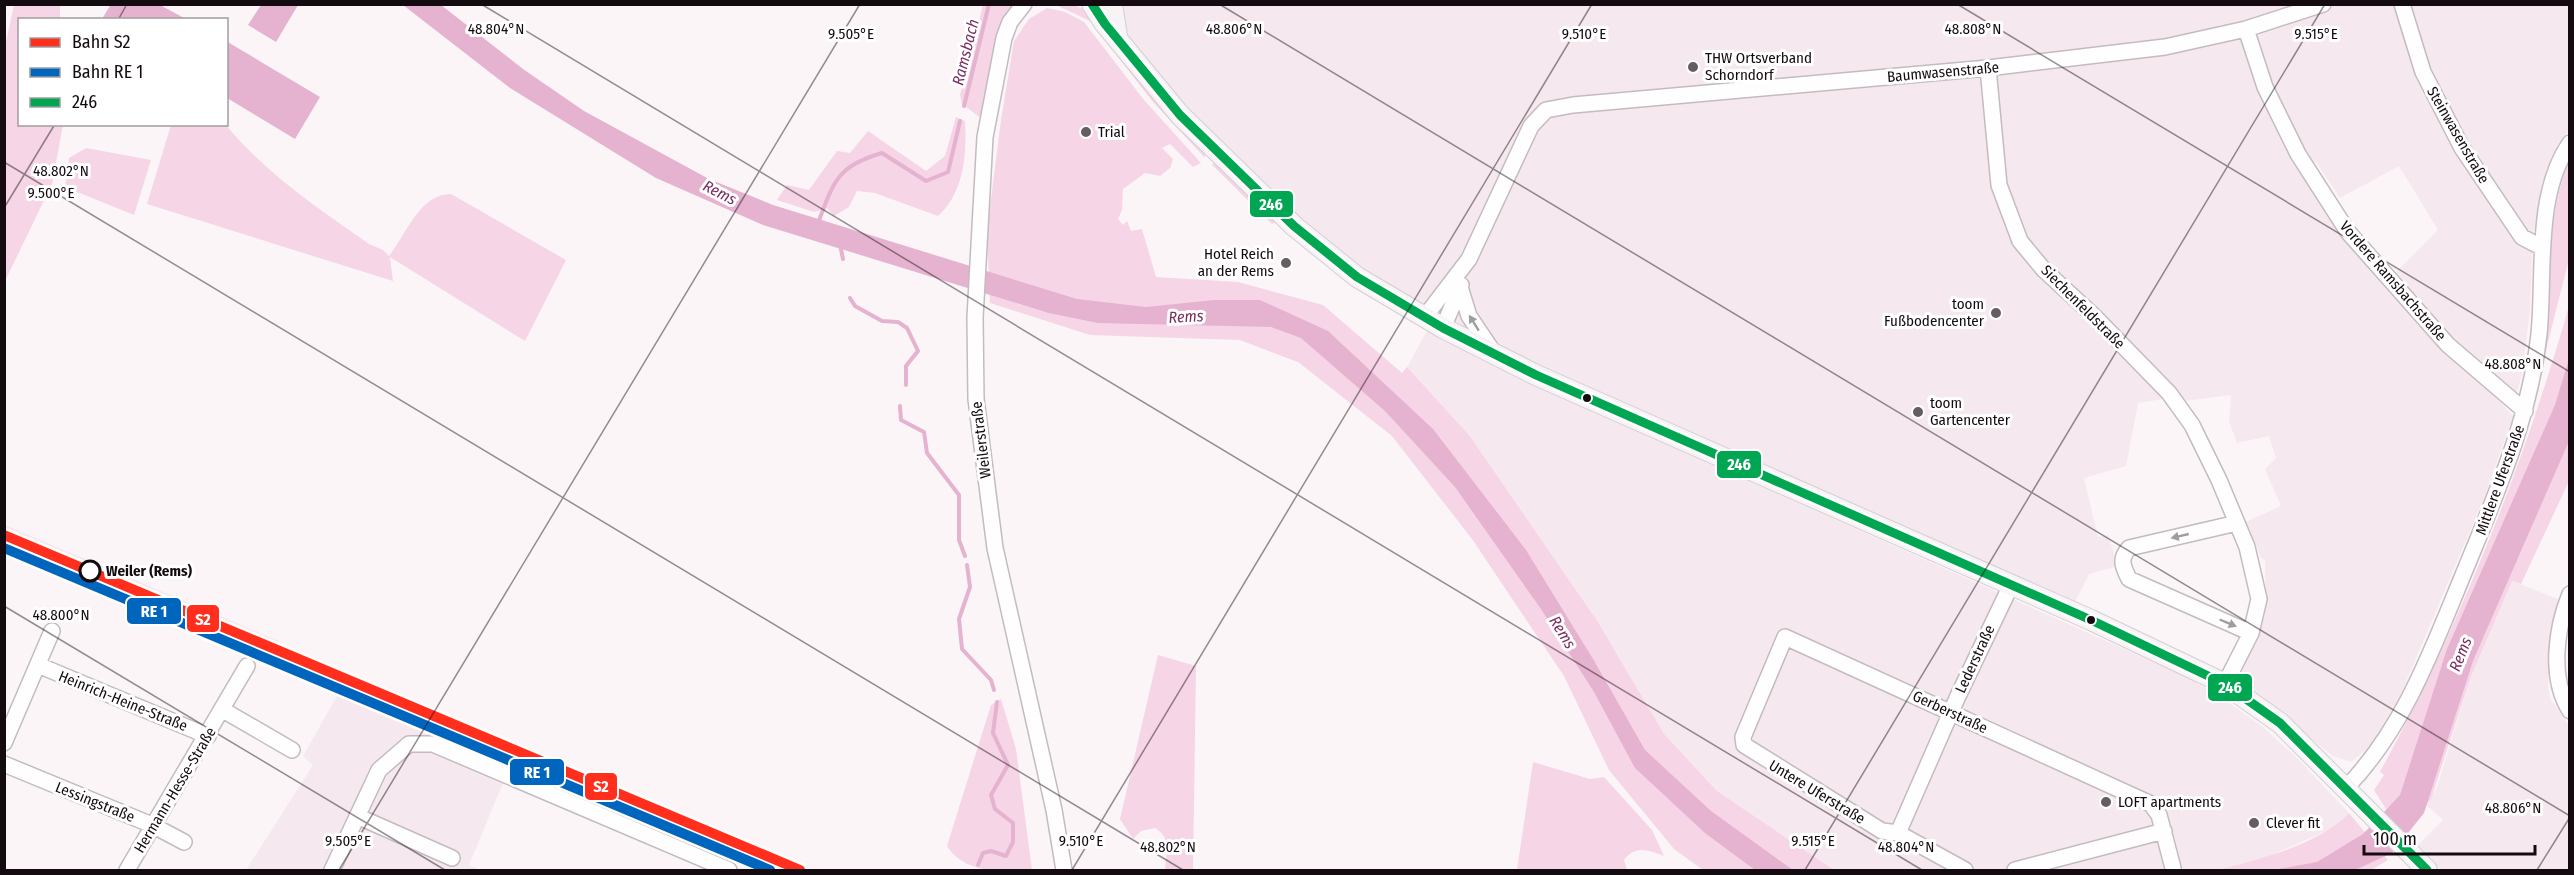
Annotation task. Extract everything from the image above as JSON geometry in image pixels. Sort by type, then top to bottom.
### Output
[{"type":"main road","points":[[1092,4],[1180,115],[1294,225],[1357,277],[1424,318],[1495,355],[2152,647],[2225,684],[2280,723],[2427,870]]},
{"type":"main road","points":[[1112,4],[1118,38]]},
{"type":"street","name":"Baumwasenstraße","points":[[1443,328],[1469,259],[1531,126],[1546,110],[1573,105],[1988,68],[2166,47],[2246,29],[2323,4]]},
{"type":"street","name":"Steinwasenstraße","points":[[2402,4],[2423,72],[2462,148],[2522,237],[2541,248]]},
{"type":"street","name":"Weilerstraße","points":[[1025,6],[1010,22],[1004,38],[985,137],[975,318],[976,399],[995,548],[1054,810],[1064,870]]},
{"type":"street","name":"Vordere Ramsbachstraße","points":[[2246,29],[2265,87],[2298,154],[2348,232],[2448,345],[2525,411]]},
{"type":"street","name":"Siechenfeldstraße","points":[[1988,68],[1999,185],[2020,240],[2044,270],[2094,316],[2169,393],[2192,425],[2247,547],[2259,599],[2252,633],[2225,684]]},
{"type":"street","name":"Mittlere Uferstraße","points":[[2346,788],[2388,737],[2421,672],[2491,508],[2525,411],[2539,333],[2541,248],[2547,205],[2570,143]]},
{"type":"street","name":"Baumwasenstraße","points":[[1424,318],[1469,259]]},
{"type":"street","points":[[1460,286],[1469,316],[1495,355]]},
{"type":"street","points":[[2237,523],[2129,548],[2124,554],[2122,566],[2129,579],[2142,586],[2252,633]]},
{"type":"street","name":"Lederstraße","points":[[1898,833],[1951,712],[2011,585]]},
{"type":"street","points":[[2570,594],[2559,641],[2557,674],[2561,697],[2570,711]]},
{"type":"street","points":[[4,743],[52,631]]},
{"type":"street","name":"Gerberstraße","points":[[1743,737],[1785,637],[2136,795],[2151,804],[2164,831],[2173,868]]},
{"type":"street","name":"Heinrich-Heine-Straße","points":[[38,665],[208,736]]},
{"type":"street","name":"Hermann-Hesse-Straße","points":[[127,870],[152,825],[208,736],[247,666]]},
{"type":"street","name":"Hermann-Hesse-Straße","points":[[223,710],[292,750]]},
{"type":"street","name":"Untere Uferstraße","points":[[1743,737],[1744,746],[1750,752],[1882,831],[1898,833],[1965,870]]},
{"type":"street","points":[[332,870],[379,770],[409,744],[433,744],[729,870]]},
{"type":"street","name":"Lessingstraße","points":[[4,764],[152,825],[184,842]]},
{"type":"street","points":[[357,816],[452,858]]},
{"type":"street","points":[[2015,870],[2164,831]]},
{"type":"shaded area","points":[[1119,4],[2569,5],[2569,128],[2554,160],[2533,233],[2530,311],[2522,374],[2517,392],[2458,343],[2396,272],[2438,230],[2399,166],[2340,198],[2316,162],[2301,168],[2344,235],[2513,416],[2484,498],[2403,689],[2372,745],[2351,762],[2333,756],[2236,679],[2258,639],[2266,609],[2265,560],[2261,558],[2246,522],[2281,506],[2265,469],[2276,458],[2269,436],[2237,443],[2229,421],[2231,395],[2185,401],[2163,399],[2138,403],[2126,466],[2084,478],[2098,537],[2108,535],[2118,566],[2089,574],[2074,604],[1716,446],[1709,463],[2180,674],[2219,696],[2263,727],[2298,759],[2349,813],[2336,827],[2269,856],[2217,870],[1834,870],[1717,791],[1664,734],[1598,622],[1469,435],[1407,367],[1434,318],[1358,268],[1177,102],[1126,36]]},
{"type":"shaded area","points":[[14,5],[60,5],[60,18],[18,18],[18,126],[63,126],[52,184],[5,281],[4,51]]},
{"type":"shaded area","points":[[983,5],[1012,5],[996,34],[981,118],[962,104],[960,95]]},
{"type":"shaded area","points":[[1056,5],[1074,5],[1085,10],[1205,151],[1205,158],[1153,102],[1090,21]]},
{"type":"shaded area","points":[[1047,8],[1065,12],[1084,22],[1144,100],[1201,163],[1193,167],[1170,144],[1162,148],[1173,159],[1170,168],[1160,176],[1145,173],[1123,189],[1122,210],[1118,219],[1123,225],[1127,221],[1131,231],[1142,229],[1156,277],[1238,282],[1323,305],[1402,373],[1407,367],[1469,435],[1598,622],[1664,734],[1717,791],[1834,870],[1703,870],[1674,849],[1609,770],[1564,676],[1472,539],[1392,436],[1298,362],[1240,340],[1090,335],[990,303],[987,231],[1014,41],[1029,19]]},
{"type":"shaded area","points":[[956,117],[965,121],[962,172],[947,207],[938,216],[875,193],[857,191],[849,207],[834,216],[827,208],[814,212],[777,200],[787,185],[809,190],[837,151],[850,153],[868,131],[926,171],[945,156]]},
{"type":"shaded area","points":[[171,126],[227,126],[275,175],[369,244],[383,250],[389,256],[422,208],[440,196],[451,194],[566,260],[525,341],[390,257],[393,281],[147,204]]},
{"type":"shaded area","points":[[86,148],[151,160],[134,215],[65,187],[69,158]]},
{"type":"shaded area","points":[[1215,161],[1276,222],[1272,224],[1212,165]]},
{"type":"shaded area","points":[[2569,162],[2569,259],[2543,362],[2555,210]]},
{"type":"shaded area","points":[[2569,306],[2569,481],[2521,584],[2512,581],[2471,676],[2431,799],[2426,805],[2392,804],[2386,809],[2374,790],[2384,775],[2380,772],[2437,660],[2487,544],[2531,426]]},
{"type":"shaded area","points":[[5,525],[279,641],[278,645],[809,870],[764,870],[266,658],[264,661],[5,551]]},
{"type":"shaded area","points":[[2512,581],[2558,599],[2551,628],[2548,684],[2550,698],[2569,726],[2569,870],[2441,870],[2418,845],[2443,820],[2426,805],[2437,787],[2475,663]]},
{"type":"shaded area","points":[[1158,655],[1196,666],[1193,870],[1165,870],[1167,847],[1160,832],[1155,828],[1141,831],[1133,839],[1120,819]]},
{"type":"shaded area","points":[[337,696],[441,738],[435,753],[503,783],[469,865],[480,870],[246,870],[313,765],[303,756]]},
{"type":"shaded area","points":[[1001,699],[1016,749],[1032,870],[996,870],[974,867],[955,855],[947,846],[991,705]]},
{"type":"shaded area","points":[[1533,762],[1590,779],[1604,777],[1652,830],[1664,856],[1642,850],[1633,852],[1624,860],[1627,870],[1517,870]]},
{"type":"shaded area","points":[[2349,813],[2388,860],[2371,870],[2217,870],[2269,856],[2305,842],[2322,834]]},
{"type":"water","points":[[111,4],[160,5],[184,18],[103,18]]},
{"type":"water","points":[[261,5],[298,5],[276,42],[248,25]]},
{"type":"water","name":"Rems","points":[[403,5],[441,5],[523,69],[584,111],[709,179],[773,205],[1077,299],[1146,307],[1214,300],[1260,300],[1328,331],[1433,429],[1526,550],[1593,659],[1645,750],[1711,811],[1793,870],[1755,870],[1705,833],[1635,768],[1594,692],[1541,609],[1455,487],[1385,411],[1301,338],[1271,327],[1098,323],[1049,313],[763,225],[656,178],[510,88]]},
{"type":"water","points":[[228,42],[320,97],[295,139],[228,99]]},
{"type":"water","name":"Rems","points":[[2569,359],[2569,441],[2473,661],[2424,813],[2392,853],[2355,870],[2273,870],[2317,862],[2363,834],[2400,795],[2447,649],[2555,405]]},
{"type":"waterway","name":"Ramsbach","points":[[964,106],[989,4]]},
{"type":"waterway","name":"Ramsbach","points":[[818,223],[828,196],[839,177],[846,170],[867,158],[882,153],[926,181],[948,172],[960,121]]},
{"type":"waterway","points":[[840,245],[843,259]]},
{"type":"waterway","points":[[850,298],[855,306],[882,321],[898,322],[907,328],[918,351],[906,366],[906,385]]},
{"type":"waterway","points":[[900,406],[901,420],[924,432],[927,453],[959,495],[959,540],[965,556]]},
{"type":"waterway","points":[[967,565],[970,587],[959,619],[962,649],[991,680],[994,690]]},
{"type":"waterway","points":[[978,865],[983,853],[991,851],[1006,856],[1013,842],[1013,823],[995,809],[991,795],[1008,765],[993,733],[997,702]]},
{"type":"rail line","name":"S2","points":[[4,535],[800,870]]},
{"type":"transit line","name":"246","points":[[1092,4],[1105,24],[1180,115],[1294,226],[1357,277],[1443,328],[1536,375],[2091,620],[2225,684],[2280,723],[2427,870]]},
{"type":"transit line","points":[[4,548],[770,870]]},
{"type":"place","name":"THW Ortsverband Schorndorf","points":[[1693,67]]},
{"type":"place","name":"Trial","points":[[1086,132]]},
{"type":"place","name":"Hotel Reich an der Rems","points":[[1286,263]]},
{"type":"place","name":"toom Fußbodencenter","points":[[1996,313]]},
{"type":"place","name":"toom Gartencenter","points":[[1918,412]]},
{"type":"place","name":"Weiler (Rems)","points":[[90,571]]},
{"type":"place","name":"LOFT apartments","points":[[2106,802]]},
{"type":"place","name":"Clever fit","points":[[2254,823]]}]
